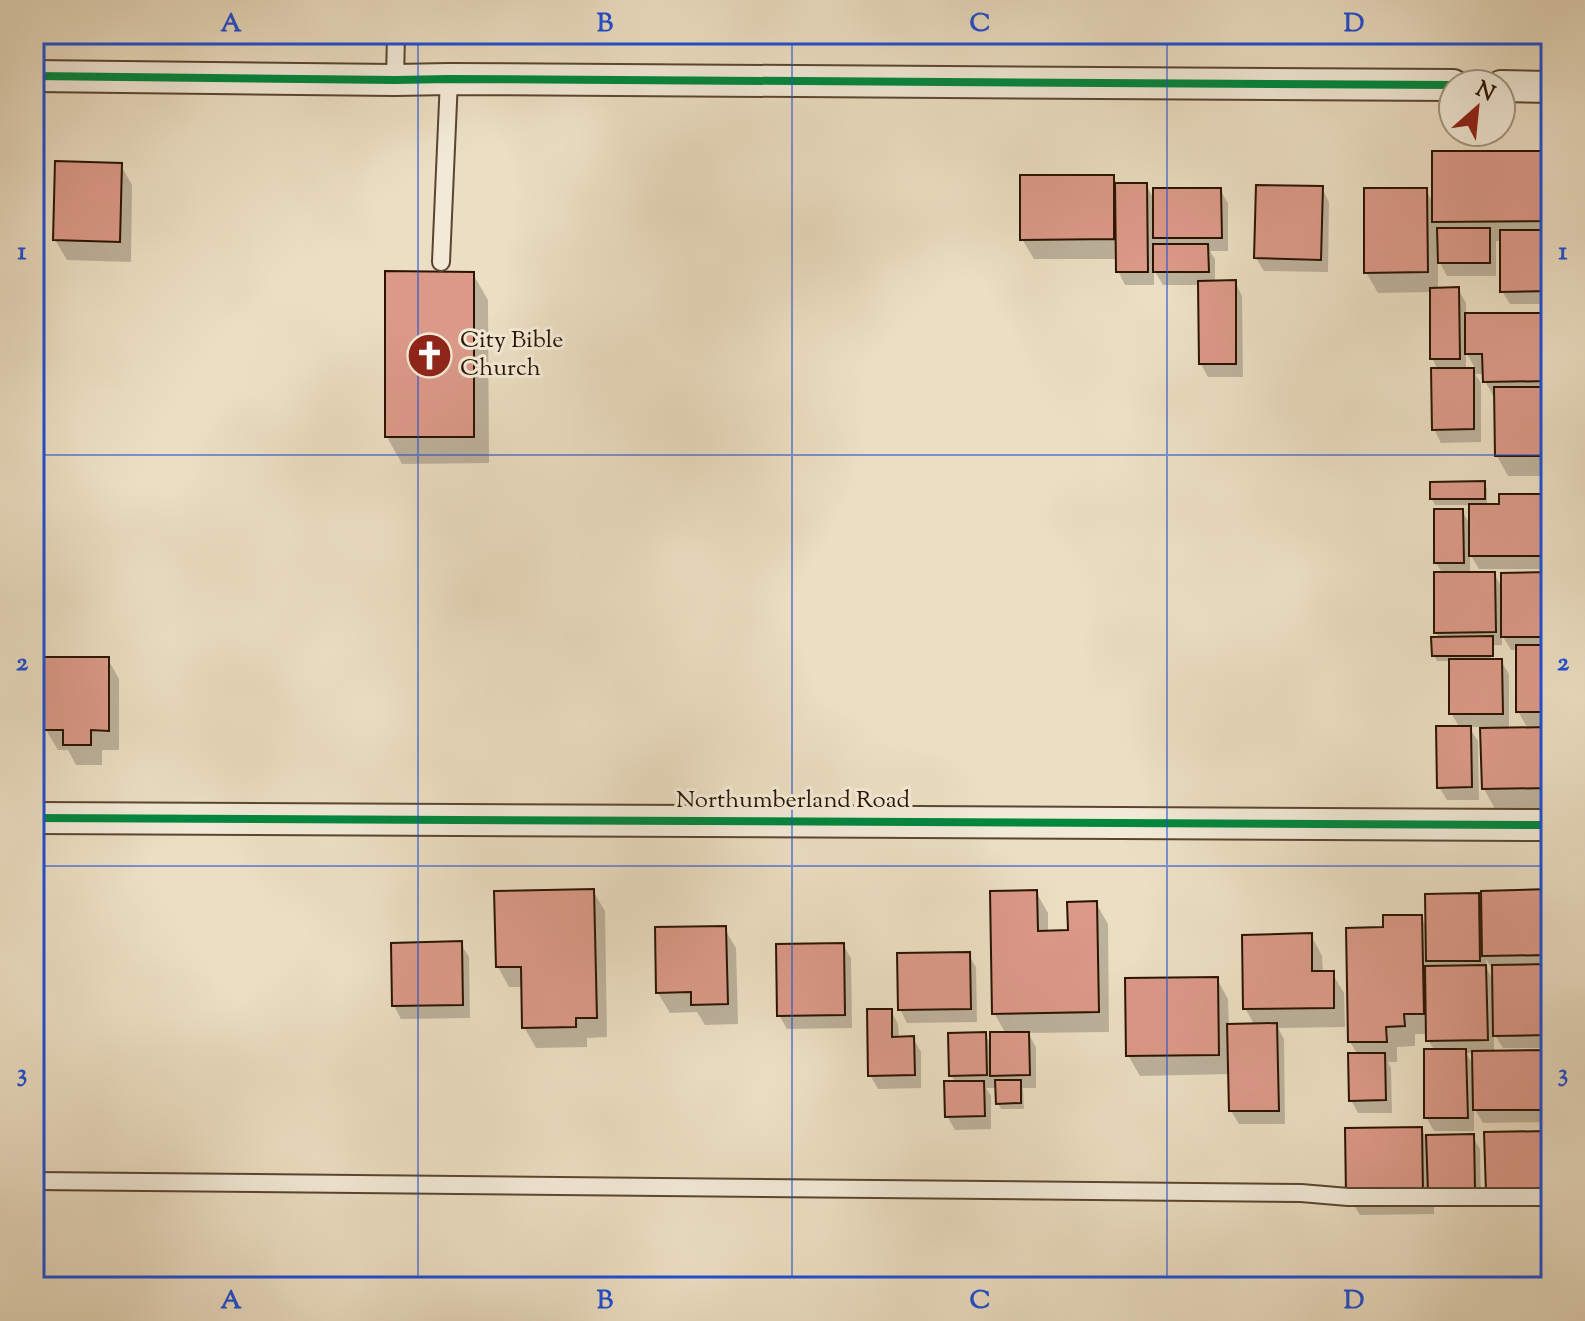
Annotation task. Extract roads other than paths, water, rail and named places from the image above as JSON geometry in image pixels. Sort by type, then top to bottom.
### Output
[{"type":"street","points":[[34,76],[1437,85]]},
{"type":"street","points":[[1517,86],[1551,87]]},
{"type":"street","name":"Northumberland Road","points":[[34,818],[1551,825]]},
{"type":"lane","points":[[395,80],[396,34]]},
{"type":"lane","points":[[441,262],[449,79]]},
{"type":"lane","points":[[34,1181],[1551,1197]]},
{"type":"place","name":"City Bible Church","points":[[429,355]]}]
